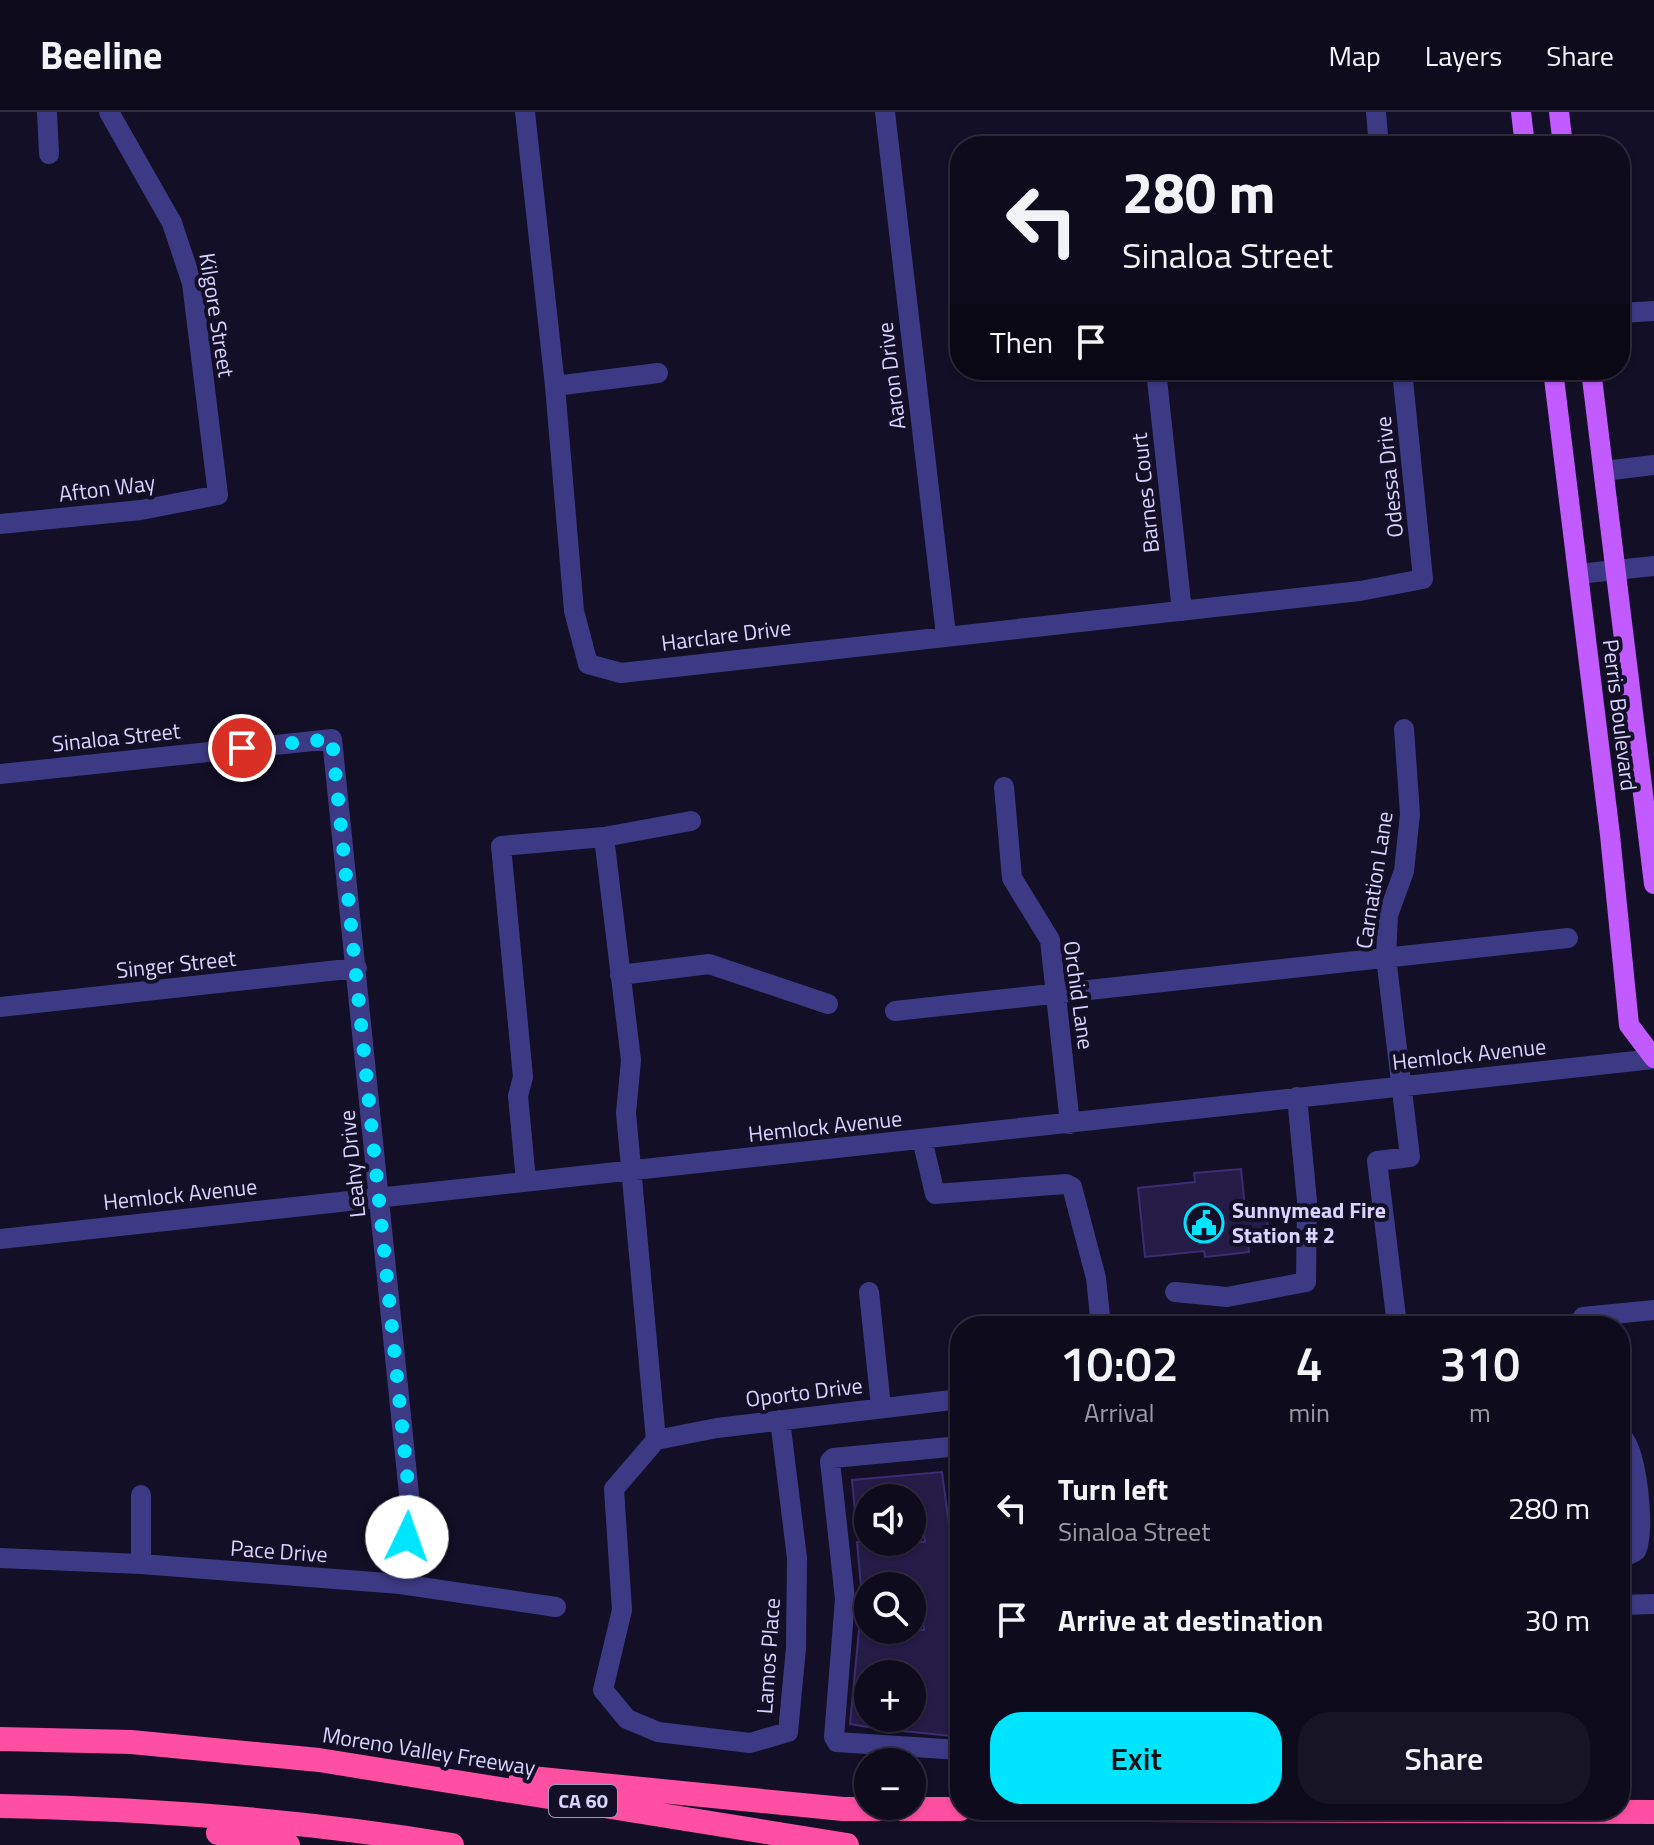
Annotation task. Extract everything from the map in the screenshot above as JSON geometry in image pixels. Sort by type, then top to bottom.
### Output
[{"type":"highway","name":"Moreno Valley Freeway","points":[[0,1739],[131,1742],[319,1760],[847,1845]]},
{"type":"highway","points":[[319,1760],[626,1785],[843,1809],[950,1809]]},
{"type":"highway","points":[[0,1806],[127,1808],[391,1835],[452,1845]]},
{"type":"highway","points":[[25,1806],[288,1845]]},
{"type":"highway","points":[[1630,1812],[1654,1812]]},
{"type":"main road","points":[[1521,112],[1524,136]]},
{"type":"main road","points":[[1559,112],[1562,136]]},
{"type":"main road","name":"Perris Boulevard","points":[[1554,380],[1629,1025],[1654,1058]]},
{"type":"main road","name":"Perris Boulevard","points":[[1592,380],[1651,829],[1654,884]]},
{"type":"street","points":[[47,112],[49,154]]},
{"type":"street","name":"Kilgore Street","points":[[109,112],[172,223],[192,283],[218,495]]},
{"type":"street","name":"Harclare Drive","points":[[525,112],[555,386],[574,611],[588,664],[621,673],[1360,591],[1423,579]]},
{"type":"street","name":"Aaron Drive","points":[[885,112],[946,635]]},
{"type":"street","points":[[1376,112],[1378,136]]},
{"type":"street","points":[[1630,312],[1654,311]]},
{"type":"street","points":[[555,386],[658,373]]},
{"type":"street","name":"Barnes Court","points":[[1157,380],[1182,611]]},
{"type":"street","name":"Odessa Drive","points":[[1403,380],[1423,579]]},
{"type":"street","points":[[1604,471],[1654,465]]},
{"type":"street","name":"Afton Way","points":[[0,524],[141,510],[218,495]]},
{"type":"street","points":[[1578,574],[1654,566]]},
{"type":"street","name":"Carnation Lane","points":[[1396,1316],[1377,1161],[1410,1157],[1386,957],[1388,915],[1404,871],[1410,814],[1404,729]]},
{"type":"street","name":"Sinaloa Street","points":[[0,774],[332,739]]},
{"type":"street","name":"Leahy Drive","points":[[332,739],[411,1514],[400,1584]]},
{"type":"street","name":"Orchid Lane","points":[[1004,787],[1012,878],[1050,940],[1070,1124]]},
{"type":"street","points":[[526,1181],[518,1096],[523,1077],[501,846],[604,837],[691,821]]},
{"type":"street","points":[[604,837],[631,1060],[626,1113],[656,1440]]},
{"type":"street","points":[[895,1011],[1568,938]]},
{"type":"street","points":[[620,975],[709,964],[828,1004]]},
{"type":"street","name":"Singer Street","points":[[0,1007],[357,968]]},
{"type":"street","name":"Hemlock Avenue","points":[[0,1239],[1654,1058]]},
{"type":"street","points":[[1175,1292],[1227,1297],[1306,1282],[1307,1201],[1297,1097]]},
{"type":"street","points":[[922,1139],[935,1194],[1066,1184],[1072,1187],[1096,1278],[1100,1316]]},
{"type":"street","points":[[869,1292],[881,1407]]},
{"type":"street","points":[[1593,1316],[1654,1310]]},
{"type":"street","name":"Oporto Drive","points":[[656,1440],[780,1420],[950,1400]]},
{"type":"street","name":"Lamos Place","points":[[656,1440],[614,1489],[622,1610],[603,1690],[627,1719],[658,1732],[750,1743],[788,1732],[796,1648],[797,1558],[780,1420]]},
{"type":"street","points":[[1630,1445],[1642,1534],[1636,1551],[1630,1554]]},
{"type":"street","points":[[950,1447],[833,1458],[830,1461],[845,1599],[834,1737],[837,1742],[950,1749]]},
{"type":"street","points":[[141,1495],[141,1564]]},
{"type":"street","name":"Pace Drive","points":[[0,1558],[141,1564],[400,1584],[556,1607]]},
{"type":"street","points":[[1630,1605],[1654,1604]]},
{"type":"building","name":"Sunnymead Fire Station # 2","points":[[1241,1169],[1245,1208],[1266,1206],[1269,1241],[1248,1242],[1249,1252],[1205,1257],[1204,1251],[1145,1257],[1138,1188],[1195,1182],[1194,1173]]},
{"type":"building","points":[[942,1472],[950,1532],[950,1736],[913,1732],[926,1732],[926,1660],[856,1660],[858,1644],[926,1644],[926,1572],[860,1572],[858,1556],[926,1556],[926,1484],[854,1484],[854,1501],[852,1480]]},
{"type":"building","points":[[854,1682],[854,1725],[850,1724]]},
{"type":"place","name":"Sunnymead Fire Station # 2","points":[[1204,1223]]},
{"type":"route","points":[[242,748],[332,739],[411,1514],[407,1537]]}]
